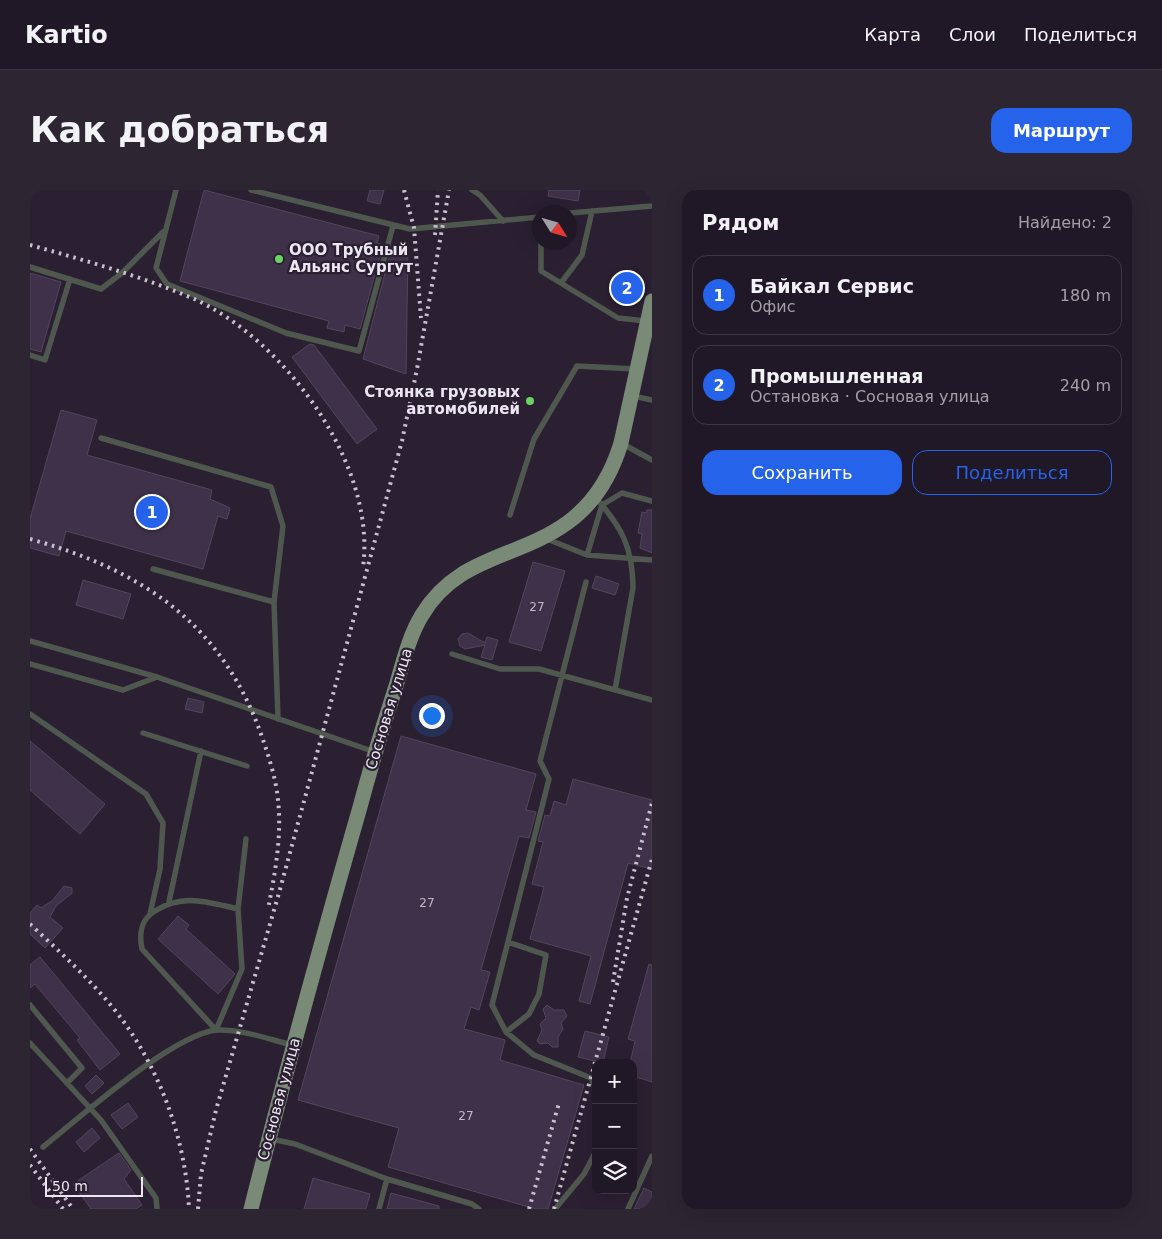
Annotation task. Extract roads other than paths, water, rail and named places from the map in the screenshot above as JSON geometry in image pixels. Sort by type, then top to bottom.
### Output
[{"type":"main road","name":"Сосновая улица","points":[[251,1209],[293,1045],[375,752],[410,642],[421,615],[447,584],[466,570],[542,537],[567,523],[599,501],[621,444],[638,369],[644,351],[652,301]]},
{"type":"lane","points":[[176,190],[156,268],[167,284],[286,333],[359,351],[392,226]]},
{"type":"lane","points":[[251,190],[410,229],[532,218]]},
{"type":"lane","points":[[472,190],[480,192],[503,221]]},
{"type":"lane","points":[[577,212],[652,206]]},
{"type":"lane","points":[[561,283],[582,256],[592,211]]},
{"type":"lane","points":[[30,268],[101,289],[122,273],[164,232]]},
{"type":"lane","points":[[541,250],[541,271],[618,318],[648,321]]},
{"type":"lane","points":[[30,355],[45,360],[70,279]]},
{"type":"lane","points":[[510,515],[534,440],[577,366],[638,369]]},
{"type":"lane","points":[[633,396],[652,400]]},
{"type":"lane","points":[[101,438],[271,488],[283,526],[274,602],[278,719]]},
{"type":"lane","points":[[621,444],[652,460]]},
{"type":"lane","points":[[599,501],[622,493],[652,502]]},
{"type":"lane","points":[[587,555],[599,501]]},
{"type":"lane","points":[[599,501],[622,531],[630,559],[633,588],[615,690]]},
{"type":"lane","points":[[542,537],[587,555],[652,560]]},
{"type":"lane","points":[[153,569],[274,602]]},
{"type":"lane","points":[[586,582],[540,761],[550,778],[492,1005],[506,1032],[534,1055],[592,1078]]},
{"type":"lane","points":[[30,642],[157,677],[375,752]]},
{"type":"lane","points":[[452,654],[500,669],[539,669],[652,700]]},
{"type":"lane","points":[[30,664],[123,690],[157,677]]},
{"type":"lane","points":[[30,714],[146,794],[163,823],[160,869],[150,914],[139,932],[142,949],[216,1030]]},
{"type":"lane","points":[[143,733],[246,766]]},
{"type":"lane","points":[[169,902],[201,752]]},
{"type":"lane","points":[[216,1030],[242,968],[238,909],[246,839]]},
{"type":"lane","points":[[150,914],[169,902],[197,900],[238,909]]},
{"type":"lane","points":[[506,1032],[529,1014],[540,994],[546,955],[508,942]]},
{"type":"lane","points":[[30,1005],[82,1068],[67,1083]]},
{"type":"lane","points":[[43,1147],[90,1108],[150,1063],[189,1040],[216,1030],[237,1032],[293,1045]]},
{"type":"lane","points":[[30,1043],[101,1120],[156,1198],[157,1209]]},
{"type":"lane","points":[[268,1138],[295,1144],[387,1180],[472,1204],[479,1209]]},
{"type":"lane","points":[[628,1209],[652,1156]]},
{"type":"lane","points":[[555,1209],[584,1174],[592,1159]]},
{"type":"lane","points":[[379,1209],[387,1180]]},
{"type":"railway","points":[[404,190],[414,228],[421,318]]},
{"type":"railway","points":[[435,235],[438,190]]},
{"type":"railway","points":[[198,1209],[201,1174],[216,1110],[279,893],[402,441],[449,190]]},
{"type":"railway","points":[[30,245],[132,276],[192,298],[226,317],[259,342],[290,374],[317,409],[339,447],[355,487],[363,528],[363,567]]},
{"type":"railway","points":[[30,539],[71,552],[108,567],[142,585],[173,607],[201,633],[225,663],[245,697],[262,737],[276,784],[279,827],[275,869],[268,909]]},
{"type":"railway","points":[[613,982],[627,898],[652,803]]},
{"type":"railway","points":[[554,1209],[652,859]]},
{"type":"railway","points":[[30,924],[98,990],[133,1035],[146,1058],[168,1106],[176,1131],[183,1157],[189,1209]]},
{"type":"railway","points":[[529,1209],[559,1103]]},
{"type":"railway","points":[[30,1149],[73,1209]]},
{"type":"railway","points":[[30,1165],[63,1209]]},
{"type":"place","name":"ООО Трубный Альянс Сургут","points":[[279,259]]},
{"type":"place","name":"Промышленная","points":[[627,288]]},
{"type":"place","name":"Стоянка грузовых автомобилей","points":[[530,401]]},
{"type":"place","name":"Байкал Сервис","points":[[152,512]]}]
